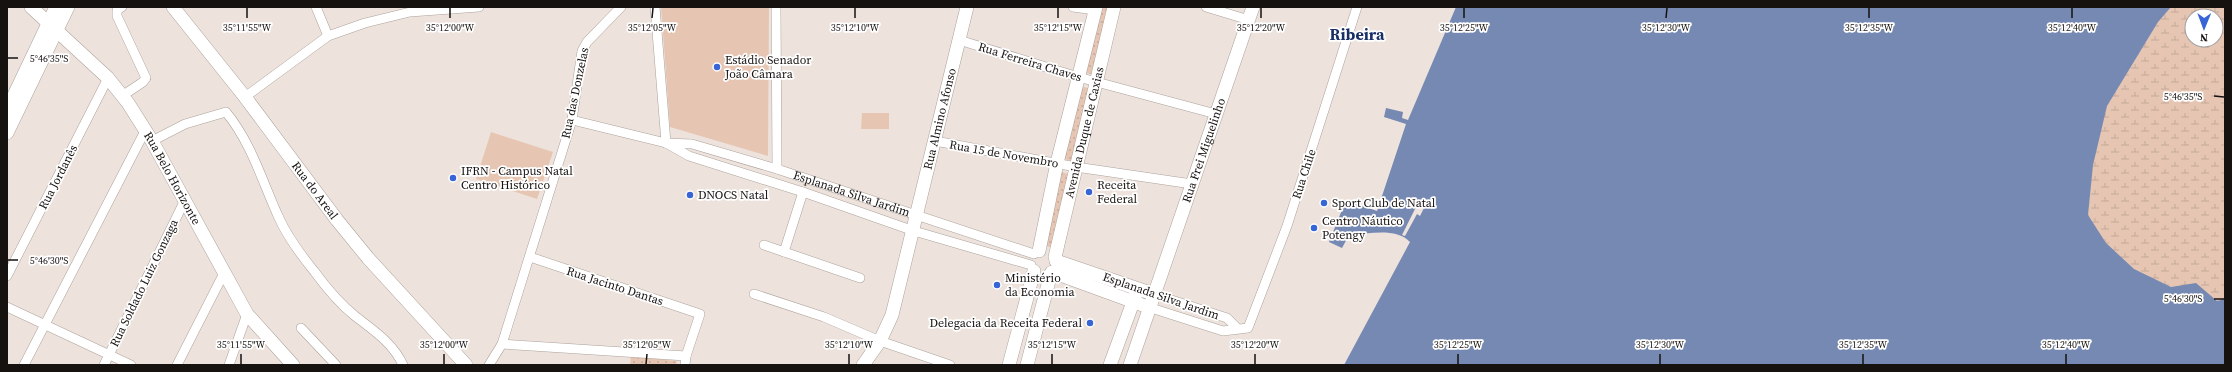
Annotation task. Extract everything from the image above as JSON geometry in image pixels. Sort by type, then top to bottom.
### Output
[{"type":"street","name":"Rua Belo Horizonte","points":[[31,7],[52,28],[108,78],[122,96],[149,136],[247,314],[293,365]]},
{"type":"street","points":[[7,133],[52,28],[56,7]]},
{"type":"street","points":[[7,110],[52,28],[68,7]]},
{"type":"street","points":[[122,7],[117,10],[117,16],[146,78],[143,82],[122,96]]},
{"type":"street","name":"Rua do Areal","points":[[173,7],[245,97],[337,220],[368,258],[466,365]]},
{"type":"street","points":[[316,7],[328,36]]},
{"type":"street","points":[[245,97],[328,36],[365,23],[410,12],[479,7]]},
{"type":"street","name":"Rua das Donzelas","points":[[494,365],[530,258],[572,120],[582,51],[587,42],[620,7]]},
{"type":"street","points":[[655,7],[666,143]]},
{"type":"street","points":[[776,7],[777,169]]},
{"type":"street","name":"Rua Almino Afonso","points":[[863,365],[880,341],[892,315],[918,216],[967,7]]},
{"type":"street","points":[[1073,7],[1096,9]]},
{"type":"street","name":"Avenida Duque de Caxias","points":[[1027,365],[1054,266],[1114,7]]},
{"type":"street","points":[[1206,7],[1248,20]]},
{"type":"street","name":"Rua Frei Miguelinho","points":[[1130,365],[1148,307],[1253,7]]},
{"type":"street","name":"Rua Chile","points":[[1237,328],[1243,330],[1248,328],[1287,226],[1357,7]]},
{"type":"street","name":"Avenida Duque de Caxias","points":[[1009,365],[1078,77],[1096,9]]},
{"type":"street","name":"Rua Ferreira Chaves","points":[[959,40],[1078,77],[1216,114]]},
{"type":"street","name":"Rua Jordanês","points":[[7,276],[108,78]]},
{"type":"street","points":[[24,365],[44,324],[149,136],[226,112],[251,150],[280,219],[304,258],[314,272],[349,310],[373,328],[394,350],[403,365]]},
{"type":"street","name":"Esplanada Silva Jardim","points":[[572,120],[666,143],[692,144],[777,169],[832,186],[918,216],[1035,260]]},
{"type":"street","name":"Rua 15 de Novembro","points":[[935,141],[1076,167],[1192,184]]},
{"type":"street","name":"Esplanada Silva Jardim","points":[[666,143],[689,156],[803,192],[914,231],[1035,260]]},
{"type":"street","points":[[825,200],[832,186]]},
{"type":"street","points":[[784,252],[803,192]]},
{"type":"street","name":"Rua Soldado Luiz Gonzaga","points":[[104,365],[184,202]]},
{"type":"street","points":[[764,245],[860,278]]},
{"type":"street","points":[[1048,251],[1054,266],[1042,275],[1035,260],[1048,251]]},
{"type":"street","name":"Rua Jacinto Dantas","points":[[530,258],[700,314],[685,361]]},
{"type":"street","name":"Esplanada Silva Jardim","points":[[1054,266],[1138,289],[1227,318],[1237,328]]},
{"type":"street","name":"Esplanada Silva Jardim","points":[[1054,266],[1133,302],[1223,331],[1237,328]]},
{"type":"street","points":[[178,365],[224,273]]},
{"type":"street","points":[[1110,365],[1138,289]]},
{"type":"street","points":[[754,294],[824,317],[880,341],[950,365]]},
{"type":"street","points":[[7,307],[131,365]]},
{"type":"street","points":[[229,365],[247,314]]},
{"type":"street","points":[[301,328],[336,365]]},
{"type":"street","points":[[1018,332],[1034,336]]},
{"type":"street","points":[[500,347],[685,361]]},
{"type":"street","name":"Rua das Donzelas","points":[[489,365],[500,347]]},
{"type":"green space","name":"Estádio Senador João Câmara","points":[[661,7],[769,7],[768,156],[670,127]]},
{"type":"green space","points":[[1100,7],[1110,7],[1094,75],[1084,72]]},
{"type":"green space","points":[[2018,7],[2225,7],[2225,365],[1823,365]]},
{"type":"green space","points":[[1081,86],[1091,89],[1072,161],[1064,159]]},
{"type":"green space","points":[[862,113],[889,113],[889,129],[861,129]]},
{"type":"green space","points":[[491,132],[553,152],[537,199],[476,179]]},
{"type":"green space","points":[[1059,171],[1071,175],[1053,248],[1042,245]]},
{"type":"green space","points":[[631,356],[677,361],[676,365],[630,365]]},
{"type":"water","points":[[1456,7],[2171,7],[2158,22],[2107,106],[2093,165],[2088,215],[2106,243],[2134,269],[2171,287],[2196,283],[2217,301],[2225,299],[2225,365],[1344,365],[1410,242],[1397,234],[1382,232],[1349,235],[1342,248],[1329,242],[1346,200],[1377,211],[1406,124],[1384,117],[1386,108],[1403,112],[1402,118],[1408,120]]},
{"type":"pier","points":[[1417,205],[1424,208],[1420,216],[1417,214],[1405,236],[1402,235]]},
{"type":"place","name":"Estádio Senador João Câmara","points":[[717,67]]},
{"type":"place","name":"IFRN - Campus Natal Centro Histórico","points":[[453,178]]},
{"type":"place","name":"Receita Federal","points":[[1089,192]]},
{"type":"place","name":"DNOCS Natal","points":[[690,195]]},
{"type":"place","name":"Sport Club de Natal","points":[[1324,203]]},
{"type":"place","name":"Centro Náutico Potengy","points":[[1314,228]]},
{"type":"place","name":"Ministério da Economia","points":[[997,285]]},
{"type":"place","name":"Delegacia da Receita Federal","points":[[1090,323]]},
{"type":"district","name":"Ribeira","points":[[1357,34]]}]
